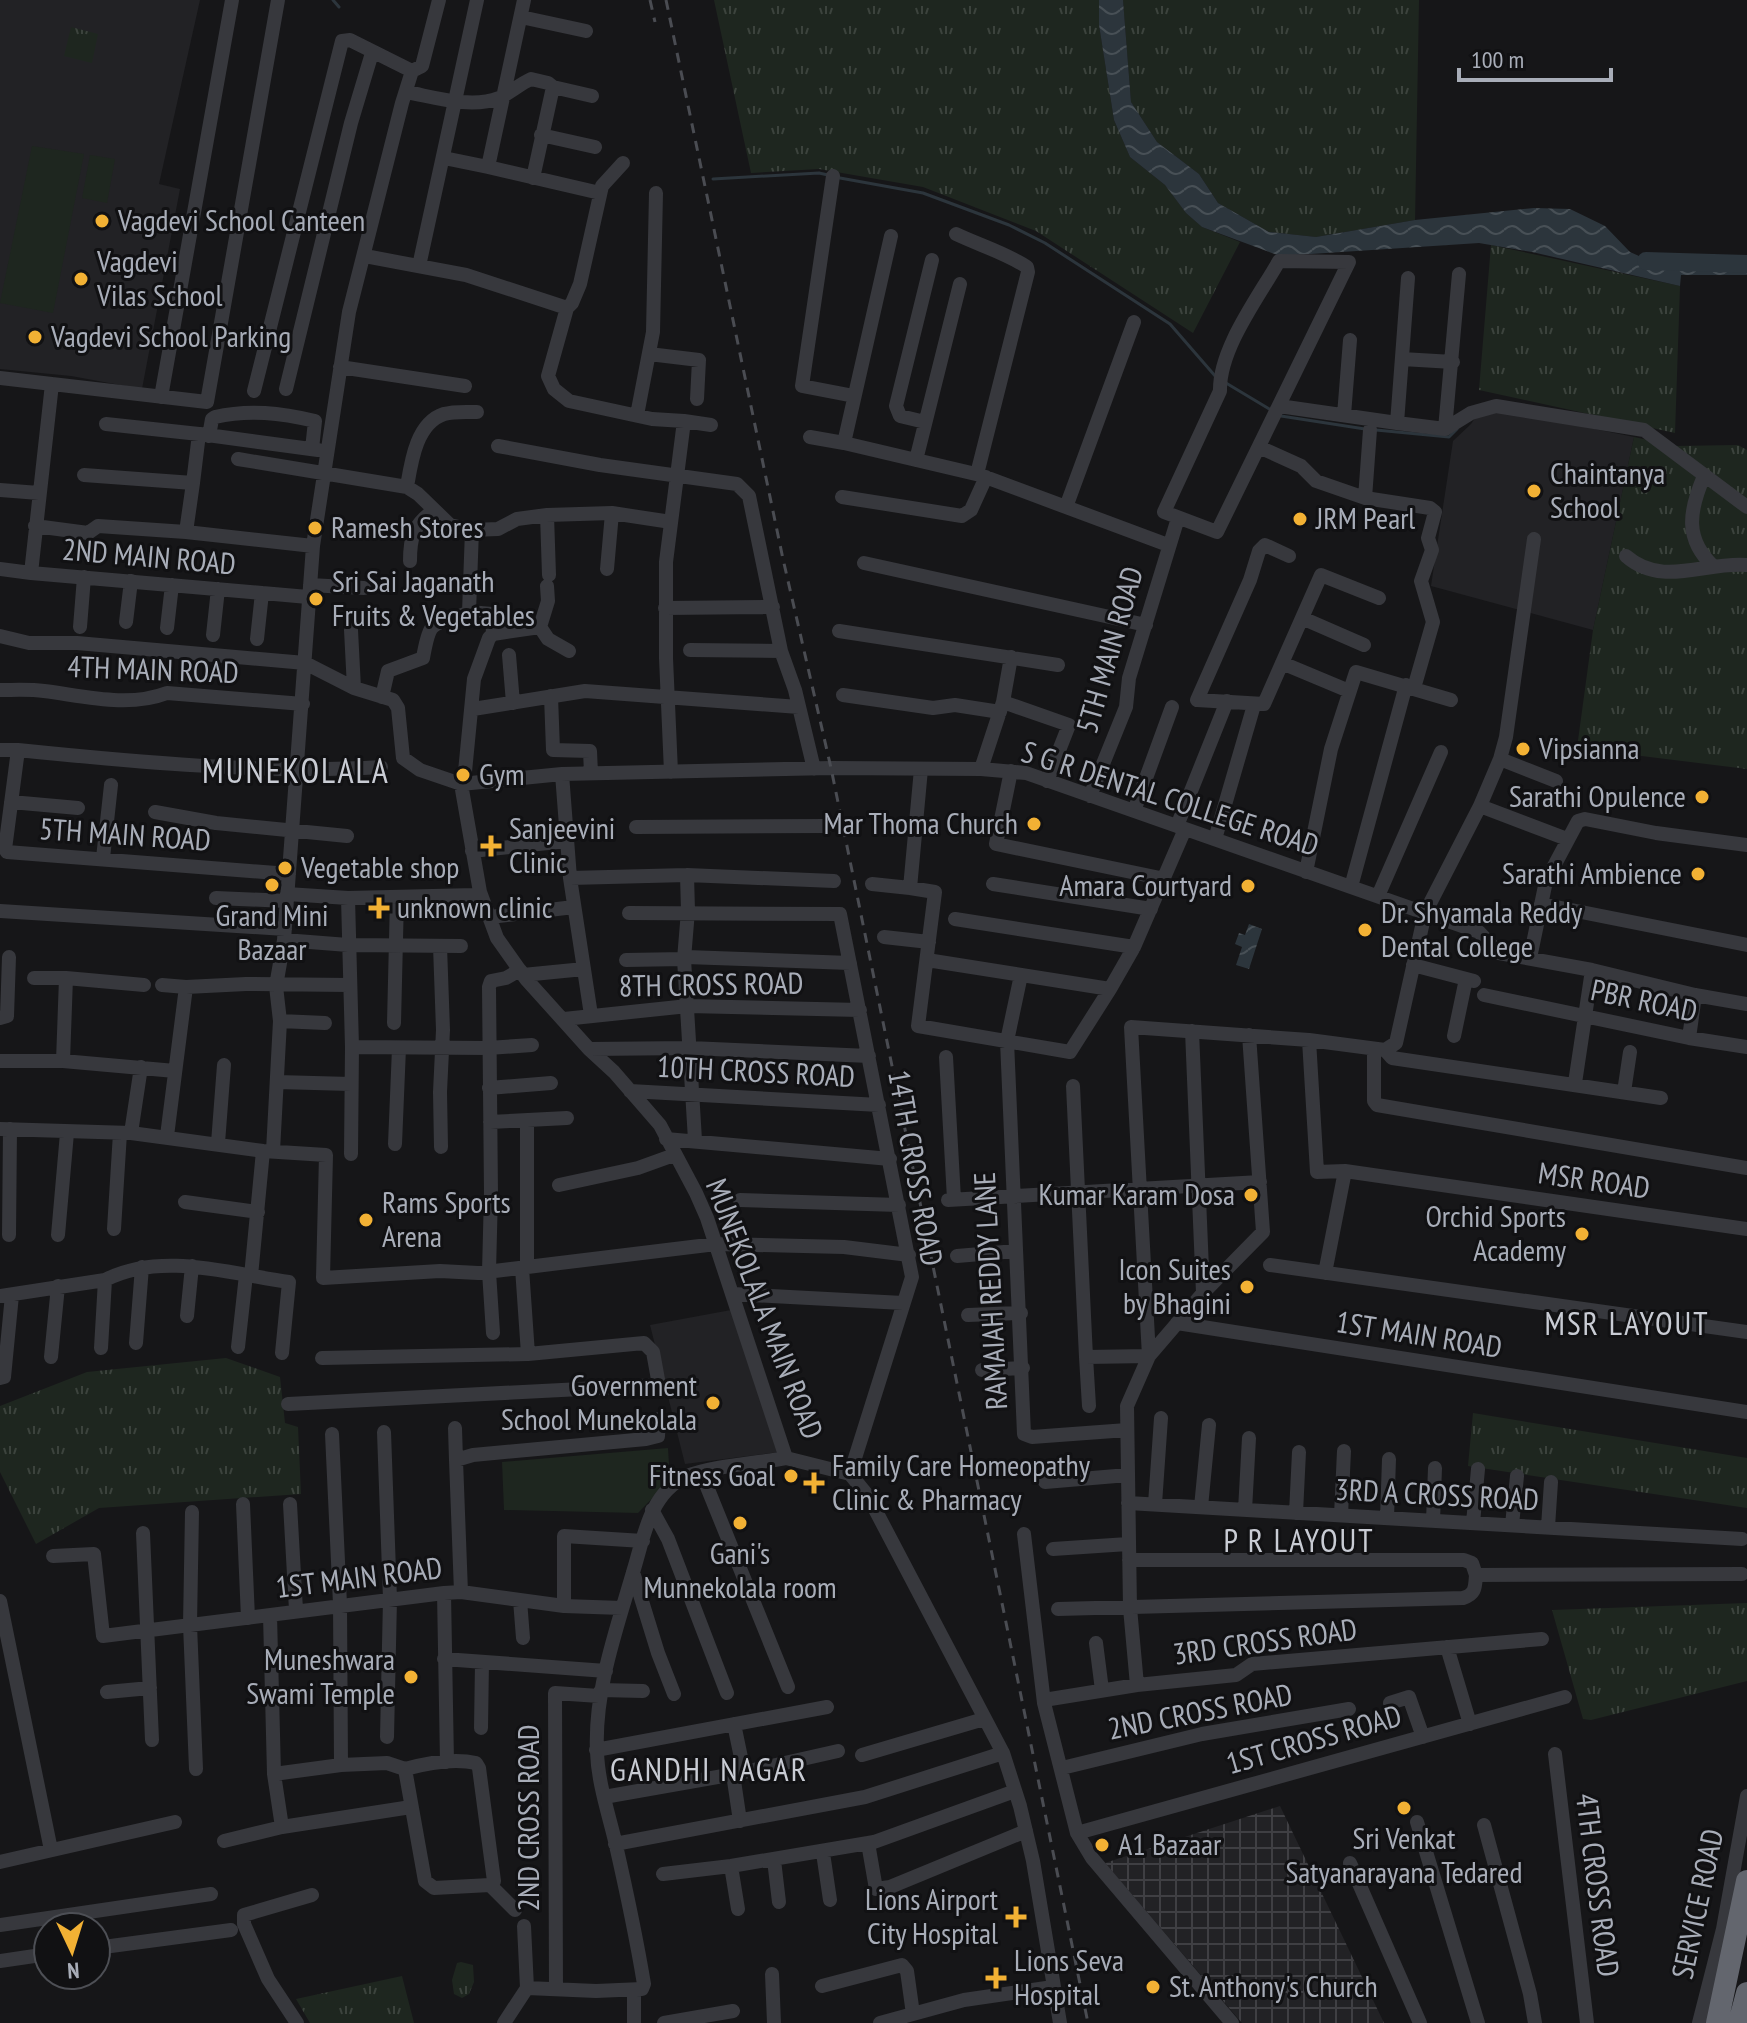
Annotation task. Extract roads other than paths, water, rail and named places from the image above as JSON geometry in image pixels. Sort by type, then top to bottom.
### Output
[{"type":"highway","points":[[1717,2023],[1747,1881]]},
{"type":"highway","points":[[1739,2023],[1747,1993]]},
{"type":"street","points":[[161,397],[232,0]]},
{"type":"street","points":[[0,378],[207,402],[278,0]]},
{"type":"street","points":[[319,450],[330,433],[349,312],[406,92],[412,71],[422,66],[439,0]]},
{"type":"street","points":[[419,266],[477,0]]},
{"type":"street","points":[[488,167],[524,0]]},
{"type":"street","points":[[521,17],[586,31]]},
{"type":"street","points":[[254,391],[342,41],[350,40],[412,71]]},
{"type":"street","points":[[286,389],[351,123],[372,53]]},
{"type":"street","points":[[406,92],[455,101],[487,100],[504,95],[531,79],[592,96]]},
{"type":"street","points":[[533,178],[553,87]]},
{"type":"street","points":[[541,135],[595,147]]},
{"type":"street","points":[[444,158],[600,193]]},
{"type":"street","points":[[623,163],[602,186],[580,284],[567,308],[548,376],[554,389],[569,401],[637,415],[711,425]]},
{"type":"street","points":[[833,176],[802,386],[854,396]]},
{"type":"street","points":[[637,415],[653,332],[656,193]]},
{"type":"street","points":[[842,497],[962,516],[971,510],[1028,272],[1027,267],[1014,258],[992,252],[956,234]]},
{"type":"street","points":[[844,443],[891,236]]},
{"type":"street","points":[[365,256],[466,275],[567,308]]},
{"type":"street","points":[[925,422],[900,416],[896,406],[932,260]]},
{"type":"street","points":[[1279,261],[1349,262],[1277,410],[1217,532],[1164,512],[1220,391],[1220,379],[1232,345],[1279,261]]},
{"type":"street","points":[[1445,429],[1459,274]]},
{"type":"street","points":[[1397,423],[1408,278]]},
{"type":"street","points":[[916,460],[960,284]]},
{"type":"street","points":[[1066,507],[1134,322]]},
{"type":"street","points":[[1344,415],[1350,340]]},
{"type":"street","points":[[649,354],[699,360],[697,399]]},
{"type":"street","points":[[1402,359],[1453,362]]},
{"type":"street","points":[[340,367],[465,386]]},
{"type":"street","name":"2ND MAIN ROAD","points":[[52,384],[31,573],[262,593],[364,588]]},
{"type":"street","points":[[1277,410],[1344,415],[1445,429],[1471,413],[1496,406],[1611,423],[1644,430],[1747,507]]},
{"type":"street","points":[[186,532],[204,435],[212,419],[254,412],[315,421],[314,431],[325,475],[313,546],[285,935],[276,986],[280,1021],[277,1082],[238,1347]]},
{"type":"street","points":[[407,487],[413,454],[435,419],[446,413],[477,412]]},
{"type":"street","points":[[671,772],[665,608],[671,522],[684,421]]},
{"type":"street","points":[[106,424],[319,450]]},
{"type":"street","points":[[1365,498],[1370,430]]},
{"type":"street","points":[[314,431],[330,433]]},
{"type":"street","points":[[810,437],[981,476],[1168,545]]},
{"type":"street","points":[[498,446],[600,465],[737,484],[744,488],[749,496],[781,651],[814,769]]},
{"type":"street","points":[[1259,447],[1301,466],[1316,481],[1365,498],[1430,508],[1435,512],[1428,538],[1432,550],[1421,581],[1433,622],[1410,687],[1351,887]]},
{"type":"street","points":[[238,459],[407,487],[450,525],[472,530],[498,529],[517,519],[547,515],[612,513],[671,522]]},
{"type":"street","points":[[84,475],[193,483]]},
{"type":"street","points":[[1704,476],[1691,513],[1700,554],[1714,567]]},
{"type":"street","points":[[0,490],[39,493]]},
{"type":"street","points":[[410,561],[410,538],[420,520],[433,511]]},
{"type":"street","points":[[607,569],[612,513]]},
{"type":"street","points":[[540,627],[548,601],[547,515]]},
{"type":"street","name":"5TH MAIN ROAD","points":[[1090,796],[1126,707],[1129,678],[1178,518]]},
{"type":"street","points":[[35,526],[88,533],[98,526],[186,532],[313,546]]},
{"type":"street","points":[[469,612],[472,530]]},
{"type":"street","points":[[1380,1050],[1396,1043],[1425,913],[1480,806],[1500,759],[1506,737],[1534,539]]},
{"type":"street","points":[[1289,556],[1265,545],[1259,551],[1250,580],[1197,700],[1264,704],[1321,575],[1379,598]]},
{"type":"street","points":[[1626,556],[1632,562],[1658,572],[1678,574],[1747,565]]},
{"type":"street","points":[[864,563],[1146,625]]},
{"type":"street","points":[[0,569],[31,573]]},
{"type":"street","points":[[80,627],[84,577]]},
{"type":"street","points":[[126,622],[131,581]]},
{"type":"street","points":[[167,628],[172,585]]},
{"type":"street","points":[[213,635],[218,589]]},
{"type":"street","points":[[257,639],[262,593]]},
{"type":"street","points":[[665,608],[773,607]]},
{"type":"street","points":[[382,697],[388,671],[423,658],[425,640],[435,623],[469,612],[492,614],[493,634],[540,627]]},
{"type":"street","points":[[1302,618],[1364,645]]},
{"type":"street","points":[[540,627],[548,639],[569,651]]},
{"type":"street","points":[[351,630],[354,688]]},
{"type":"street","points":[[839,631],[1058,665]]},
{"type":"street","name":"MUNEKOLALA MAIN ROAD","points":[[493,634],[474,679],[473,709],[462,784],[480,892],[497,938],[522,972],[589,1049],[660,1125],[696,1193],[716,1244],[786,1458],[850,1474]]},
{"type":"street","points":[[0,636],[29,643],[77,643],[305,663],[354,688],[393,700],[398,708],[403,758],[420,770],[462,784]]},
{"type":"street","points":[[690,650],[781,651]]},
{"type":"street","points":[[509,655],[513,703]]},
{"type":"street","points":[[981,769],[1002,707],[1011,657]]},
{"type":"street","points":[[1282,663],[1349,691]]},
{"type":"street","points":[[1306,872],[1331,749],[1356,672],[1451,700]]},
{"type":"street","name":"4TH MAIN ROAD","points":[[0,690],[40,690],[113,700],[148,701],[167,693],[303,704]]},
{"type":"street","points":[[473,709],[585,691],[799,707]]},
{"type":"street","points":[[843,695],[933,708],[955,705],[1002,707],[1069,725],[1047,781]]},
{"type":"street","points":[[551,696],[553,750],[590,751],[591,773]]},
{"type":"street","points":[[872,884],[935,892],[918,1026],[1070,1052],[1134,947],[1165,879],[1227,701]]},
{"type":"street","points":[[1215,839],[1254,705]]},
{"type":"street","points":[[1134,811],[1172,707]]},
{"type":"street","points":[[0,750],[114,760],[299,768],[381,767]]},
{"type":"street","name":"5TH MAIN ROAD","points":[[18,750],[7,782],[11,802],[6,852],[289,874]]},
{"type":"street","points":[[1378,896],[1441,752]]},
{"type":"street","points":[[1500,759],[1556,781]]},
{"type":"street","name":"S G R DENTAL COLLEGE ROAD","points":[[462,784],[591,773],[814,769],[1011,771],[1479,932],[1499,953],[1747,1004]]},
{"type":"street","points":[[910,888],[921,769]]},
{"type":"street","points":[[1011,771],[996,844],[1165,879]]},
{"type":"street","points":[[562,774],[570,878],[591,1015]]},
{"type":"street","points":[[103,858],[111,785]]},
{"type":"street","points":[[11,802],[78,808]]},
{"type":"street","points":[[1480,806],[1567,839]]},
{"type":"street","points":[[155,812],[216,823],[347,836]]},
{"type":"street","points":[[1530,958],[1546,881],[1578,821],[1585,819],[1656,833],[1747,845]]},
{"type":"street","points":[[636,827],[827,826]]},
{"type":"street","points":[[472,851],[567,841]]},
{"type":"street","points":[[570,878],[687,875],[834,881]]},
{"type":"street","points":[[687,875],[685,958],[695,1140]]},
{"type":"street","points":[[993,884],[1151,909]]},
{"type":"street","points":[[216,898],[397,898],[475,895],[480,892]]},
{"type":"street","points":[[348,898],[351,1154]]},
{"type":"street","points":[[394,1023],[397,898]]},
{"type":"street","points":[[1541,904],[1747,945]]},
{"type":"street","points":[[490,917],[574,907]]},
{"type":"street","points":[[0,911],[285,935],[348,945],[461,946]]},
{"type":"street","points":[[629,913],[688,911]]},
{"type":"street","name":"14TH CROSS ROAD","points":[[688,911],[840,914],[912,1277],[850,1474]]},
{"type":"street","points":[[955,919],[1134,947]]},
{"type":"street","points":[[884,937],[929,942]]},
{"type":"street","points":[[440,946],[443,1030],[441,1147]]},
{"type":"street","points":[[0,1018],[7,1016],[9,957]]},
{"type":"street","points":[[626,960],[685,958],[850,963]]},
{"type":"street","points":[[927,960],[1110,989]]},
{"type":"street","points":[[1413,965],[1470,980],[1454,1036]]},
{"type":"street","points":[[493,1333],[489,1272],[488,1048],[491,981],[522,972],[584,969]]},
{"type":"street","points":[[1575,1083],[1592,970]]},
{"type":"street","name":"RAMAIAH REDDY LANE","points":[[1021,975],[1007,1041],[1021,1313],[1023,1427],[1027,1436],[1127,1430]]},
{"type":"street","points":[[34,978],[144,985]]},
{"type":"street","points":[[63,1061],[66,978]]},
{"type":"street","points":[[162,985],[349,985]]},
{"type":"street","points":[[167,1136],[186,987]]},
{"type":"street","name":"PBR ROAD","points":[[1484,995],[1689,1038],[1747,1047]]},
{"type":"street","points":[[1689,1038],[1695,995]]},
{"type":"street","name":"8TH CROSS ROAD","points":[[564,1019],[688,1006],[860,1010]]},
{"type":"street","points":[[280,1021],[325,1023]]},
{"type":"street","points":[[1149,1356],[1131,1027],[1309,1040],[1380,1050],[1392,1058],[1661,1098]]},
{"type":"street","points":[[1192,1031],[1203,1293]]},
{"type":"street","points":[[1137,1685],[1130,1608],[1127,1406],[1149,1356],[1203,1293],[1263,1232],[1249,1035]]},
{"type":"street","name":"MSR ROAD","points":[[1309,1040],[1317,1172],[1345,1171],[1747,1229]]},
{"type":"street","points":[[352,1047],[488,1048],[532,1045]]},
{"type":"street","points":[[395,1144],[399,1048]]},
{"type":"street","points":[[589,1049],[690,1048],[869,1056]]},
{"type":"street","points":[[1380,1050],[1374,1101],[1377,1105],[1747,1168]]},
{"type":"street","points":[[1624,1092],[1630,1052]]},
{"type":"street","points":[[946,1057],[951,1200],[1260,1182]]},
{"type":"street","points":[[0,1061],[63,1061],[175,1071]]},
{"type":"street","points":[[218,1143],[224,1065]]},
{"type":"street","points":[[114,1229],[125,1133],[141,1067]]},
{"type":"street","points":[[277,1082],[351,1084]]},
{"type":"street","points":[[489,1088],[551,1083]]},
{"type":"street","points":[[1073,1086],[1089,1406]]},
{"type":"street","name":"10TH CROSS ROAD","points":[[630,1091],[879,1105]]},
{"type":"street","points":[[490,1122],[567,1118]]},
{"type":"street","points":[[527,1126],[525,1267],[528,1354]]},
{"type":"street","points":[[9,1235],[5,1129],[167,1136],[268,1151],[326,1155],[323,1278],[440,1271],[489,1272],[716,1244],[844,1247],[909,1255]]},
{"type":"street","points":[[58,1235],[67,1133]]},
{"type":"street","points":[[666,1139],[890,1159]]},
{"type":"street","points":[[559,1185],[638,1168],[674,1155]]},
{"type":"street","points":[[1325,1273],[1345,1171]]},
{"type":"street","points":[[740,1200],[899,1205]]},
{"type":"street","points":[[185,1202],[258,1212]]},
{"type":"street","points":[[957,1256],[1016,1251]]},
{"type":"street","name":"1ST MAIN ROAD","points":[[1270,1265],[1747,1332]]},
{"type":"street","points":[[187,1316],[192,1266]]},
{"type":"street","points":[[0,1378],[4,1377],[6,1295],[105,1280],[119,1272],[142,1267],[192,1266],[289,1282],[282,1353]]},
{"type":"street","points":[[136,1343],[142,1267]]},
{"type":"street","points":[[101,1348],[105,1280]]},
{"type":"street","points":[[51,1357],[58,1286]]},
{"type":"street","points":[[733,1294],[903,1303]]},
{"type":"street","points":[[968,1315],[1021,1313]]},
{"type":"street","name":"1ST MAIN ROAD","points":[[1177,1323],[1747,1412]]},
{"type":"street","points":[[288,1404],[659,1392],[653,1352],[644,1343],[528,1354],[322,1358]]},
{"type":"street","points":[[1086,1357],[1149,1356]]},
{"type":"street","points":[[982,1370],[1023,1368]]},
{"type":"street","points":[[1155,1504],[1161,1418]]},
{"type":"street","points":[[456,1460],[473,1455],[646,1439],[658,1436],[659,1419]]},
{"type":"street","points":[[1201,1507],[1209,1425]]},
{"type":"street","points":[[455,1428],[461,1592]]},
{"type":"street","points":[[384,1432],[390,1599],[387,1737]]},
{"type":"street","points":[[332,1434],[340,1604],[341,1765]]},
{"type":"street","points":[[1245,1510],[1249,1438]]},
{"type":"street","points":[[1341,1515],[1344,1451]]},
{"type":"street","points":[[1296,1513],[1299,1452]]},
{"type":"street","points":[[527,1988],[642,1989],[644,1984],[596,1750],[600,1693],[622,1608],[652,1510],[667,1490],[685,1477],[701,1472],[786,1458]]},
{"type":"street","points":[[1387,1518],[1389,1459]]},
{"type":"street","points":[[1433,1521],[1435,1468]]},
{"type":"street","points":[[1473,1523],[1478,1469]]},
{"type":"street","points":[[701,1472],[788,1687]]},
{"type":"street","points":[[850,1474],[868,1496],[1003,1753],[1026,1831],[1060,2023]]},
{"type":"street","points":[[1045,1482],[1128,1475]]},
{"type":"street","points":[[1512,1525],[1517,1476]]},
{"type":"street","points":[[1548,1527],[1551,1482]]},
{"type":"street","name":"3RD A CROSS ROAD","points":[[1128,1503],[1742,1539]]},
{"type":"street","points":[[243,1504],[248,1618]]},
{"type":"street","points":[[290,1504],[296,1610]]},
{"type":"street","points":[[652,1510],[668,1539],[727,1693]]},
{"type":"street","points":[[192,1512],[190,1625],[196,1769]]},
{"type":"street","points":[[143,1533],[152,1740]]},
{"type":"street","points":[[1024,1534],[1044,1700],[1077,1833],[1092,1858],[1232,2023]]},
{"type":"street","points":[[564,1606],[564,1536],[643,1541]]},
{"type":"street","points":[[1053,1549],[1464,1560],[1472,1563],[1476,1575],[1475,1591],[1463,1598],[1058,1609]]},
{"type":"street","name":"1ST MAIN ROAD","points":[[53,1556],[94,1554],[103,1636],[340,1604],[461,1592],[564,1606],[622,1608]]},
{"type":"street","points":[[633,1572],[674,1694]]},
{"type":"street","points":[[1476,1575],[1742,1574]]},
{"type":"street","points":[[444,1593],[447,1762]]},
{"type":"street","points":[[520,1600],[523,1638]]},
{"type":"street","points":[[0,1601],[51,1850]]},
{"type":"street","points":[[270,1615],[274,1774],[282,1827]]},
{"type":"street","name":"3RD CROSS ROAD","points":[[1044,1700],[1137,1685],[1236,1675],[1252,1664],[1542,1639]]},
{"type":"street","points":[[1096,1643],[1102,1690]]},
{"type":"street","points":[[1447,1647],[1470,1724]]},
{"type":"street","points":[[444,1659],[606,1671]]},
{"type":"street","points":[[481,1728],[482,1662]]},
{"type":"street","points":[[107,1692],[150,1688]]},
{"type":"street","points":[[600,1693],[643,1691]]},
{"type":"street","name":"2ND CROSS ROAD","points":[[556,1988],[555,1693],[600,1693]]},
{"type":"street","points":[[1390,1703],[1409,1697],[1423,1737]]},
{"type":"street","name":"1ST CROSS ROAD","points":[[1077,1833],[1565,1697]]},
{"type":"street","points":[[596,1750],[827,1707]]},
{"type":"street","name":"2ND CROSS ROAD","points":[[1062,1768],[1202,1734],[1349,1709]]},
{"type":"street","points":[[862,1755],[984,1719]]},
{"type":"street","points":[[734,1724],[740,1821]]},
{"type":"street","points":[[604,1797],[838,1751]]},
{"type":"street","points":[[615,1844],[865,1797],[1003,1753]]},
{"type":"street","name":"4TH CROSS ROAD","points":[[1555,1754],[1587,2023]]},
{"type":"street","points":[[274,1774],[341,1765],[387,1763],[405,1769],[447,1762],[476,1763],[494,1881],[490,1885],[434,1888],[425,1881],[405,1769]]},
{"type":"street","points":[[663,1874],[823,1853],[868,1843],[1015,1791]]},
{"type":"street","name":"SERVICE ROAD","points":[[1699,2023],[1726,1916],[1747,1796]]},
{"type":"street","points":[[224,1841],[282,1827],[411,1807]]},
{"type":"street","points":[[0,1862],[175,1822]]},
{"type":"street","points":[[1417,1822],[1478,2023]]},
{"type":"street","points":[[1484,1825],[1535,2023]]},
{"type":"street","points":[[868,1843],[876,1889],[890,1887],[1026,1831]]},
{"type":"street","points":[[823,1853],[830,1900]]},
{"type":"street","points":[[774,1860],[779,1902]]},
{"type":"street","points":[[1350,1863],[1420,2023]]},
{"type":"street","points":[[731,1866],[738,1909]]},
{"type":"street","points":[[490,1885],[515,1910]]},
{"type":"street","points":[[112,1914],[211,1894]]},
{"type":"street","points":[[297,2023],[268,1979],[244,1924],[244,1915],[312,1895]]},
{"type":"street","points":[[0,1925],[32,1923]]},
{"type":"street","points":[[504,2023],[527,1988],[524,1926]]},
{"type":"street","points":[[112,1946],[231,1930]]},
{"type":"street","points":[[0,1961],[32,1956]]},
{"type":"street","points":[[822,1986],[902,1965],[907,1971],[913,2014]]},
{"type":"street","points":[[772,1974],[774,2023]]},
{"type":"street","points":[[880,2023],[964,2000],[1053,1987]]},
{"type":"street","points":[[634,1991],[634,2023]]},
{"type":"street","points":[[664,2023],[733,2011]]},
{"type":"water","points":[[1099,0],[1123,0],[1131,102],[1157,142],[1199,174],[1218,203],[1269,232],[1316,237],[1415,220],[1534,208],[1570,209],[1605,226],[1630,252],[1648,260],[1697,264],[1747,262],[1747,275],[1681,275],[1680,286],[1479,243],[1280,256],[1202,227],[1186,213],[1165,185],[1130,157],[1114,120],[1099,25]]},
{"type":"water","points":[[1249,924],[1262,929],[1249,969],[1236,965],[1242,947],[1235,944],[1239,933],[1245,935]]},
{"type":"waterway","points":[[333,0],[339,7]]},
{"type":"waterway","points":[[713,179],[828,175]]},
{"type":"waterway","points":[[840,178],[923,193],[1009,225],[1045,243],[1170,324],[1216,377]]},
{"type":"waterway","points":[[1646,261],[1747,264]]},
{"type":"waterway","points":[[1226,383],[1271,410]]},
{"type":"waterway","points":[[1281,416],[1365,429]]},
{"type":"waterway","points":[[1376,430],[1449,437],[1457,429]]},
{"type":"railway","points":[[650,0],[655,22]]},
{"type":"railway","points":[[666,0],[783,559],[831,768],[1088,2023]]},
{"type":"place","name":"Vagdevi School Canteen","points":[[102,221]]},
{"type":"place","name":"Vagdevi Vilas School","points":[[81,279]]},
{"type":"place","name":"Vagdevi School Parking","points":[[35,337]]},
{"type":"place","name":"Chaintanya School","points":[[1534,491]]},
{"type":"place","name":"JRM Pearl","points":[[1300,519]]},
{"type":"place","name":"Ramesh Stores","points":[[315,528]]},
{"type":"place","name":"Sri Sai Jaganath Fruits & Vegetables","points":[[316,599]]},
{"type":"place","name":"Vipsianna","points":[[1523,749]]},
{"type":"place","name":"Gym","points":[[463,775]]},
{"type":"place","name":"Sarathi Opulence","points":[[1702,797]]},
{"type":"place","name":"Mar Thoma Church","points":[[1034,824]]},
{"type":"place","name":"Sanjeevini Clinic","points":[[491,846]]},
{"type":"place","name":"Vegetable shop","points":[[285,868]]},
{"type":"place","name":"Sarathi Ambience","points":[[1698,874]]},
{"type":"place","name":"Grand Mini Bazaar","points":[[272,885]]},
{"type":"place","name":"Amara Courtyard","points":[[1248,886]]},
{"type":"place","name":"unknown clinic","points":[[379,908]]},
{"type":"place","name":"Dr. Shyamala Reddy Dental College","points":[[1365,930]]},
{"type":"place","name":"Kumar Karam Dosa","points":[[1251,1195]]},
{"type":"place","name":"Rams Sports Arena","points":[[366,1220]]},
{"type":"place","name":"Orchid Sports Academy","points":[[1582,1234]]},
{"type":"place","name":"Icon Suites by Bhagini","points":[[1247,1287]]},
{"type":"place","name":"Government School Munekolala","points":[[713,1403]]},
{"type":"place","name":"Fitness Goal","points":[[791,1476]]},
{"type":"place","name":"Family Care Homeopathy Clinic & Pharmacy","points":[[814,1483]]},
{"type":"place","name":"Gani's Munnekolala room","points":[[740,1523]]},
{"type":"place","name":"Muneshwara Swami Temple","points":[[411,1677]]},
{"type":"place","name":"Sri Venkat Satyanarayana Tedared","points":[[1404,1808]]},
{"type":"place","name":"A1 Bazaar","points":[[1102,1845]]},
{"type":"place","name":"Lions Airport City Hospital","points":[[1016,1917]]},
{"type":"place","name":"Lions Seva Hospital","points":[[996,1978]]},
{"type":"place","name":"St. Anthony's Church","points":[[1153,1987]]},
{"type":"district","name":"MUNEKOLALA","points":[[296,771]]},
{"type":"district","name":"MSR LAYOUT","points":[[1627,1324]]},
{"type":"district","name":"P R LAYOUT","points":[[1299,1541]]},
{"type":"district","name":"GANDHI NAGAR","points":[[709,1770]]}]
